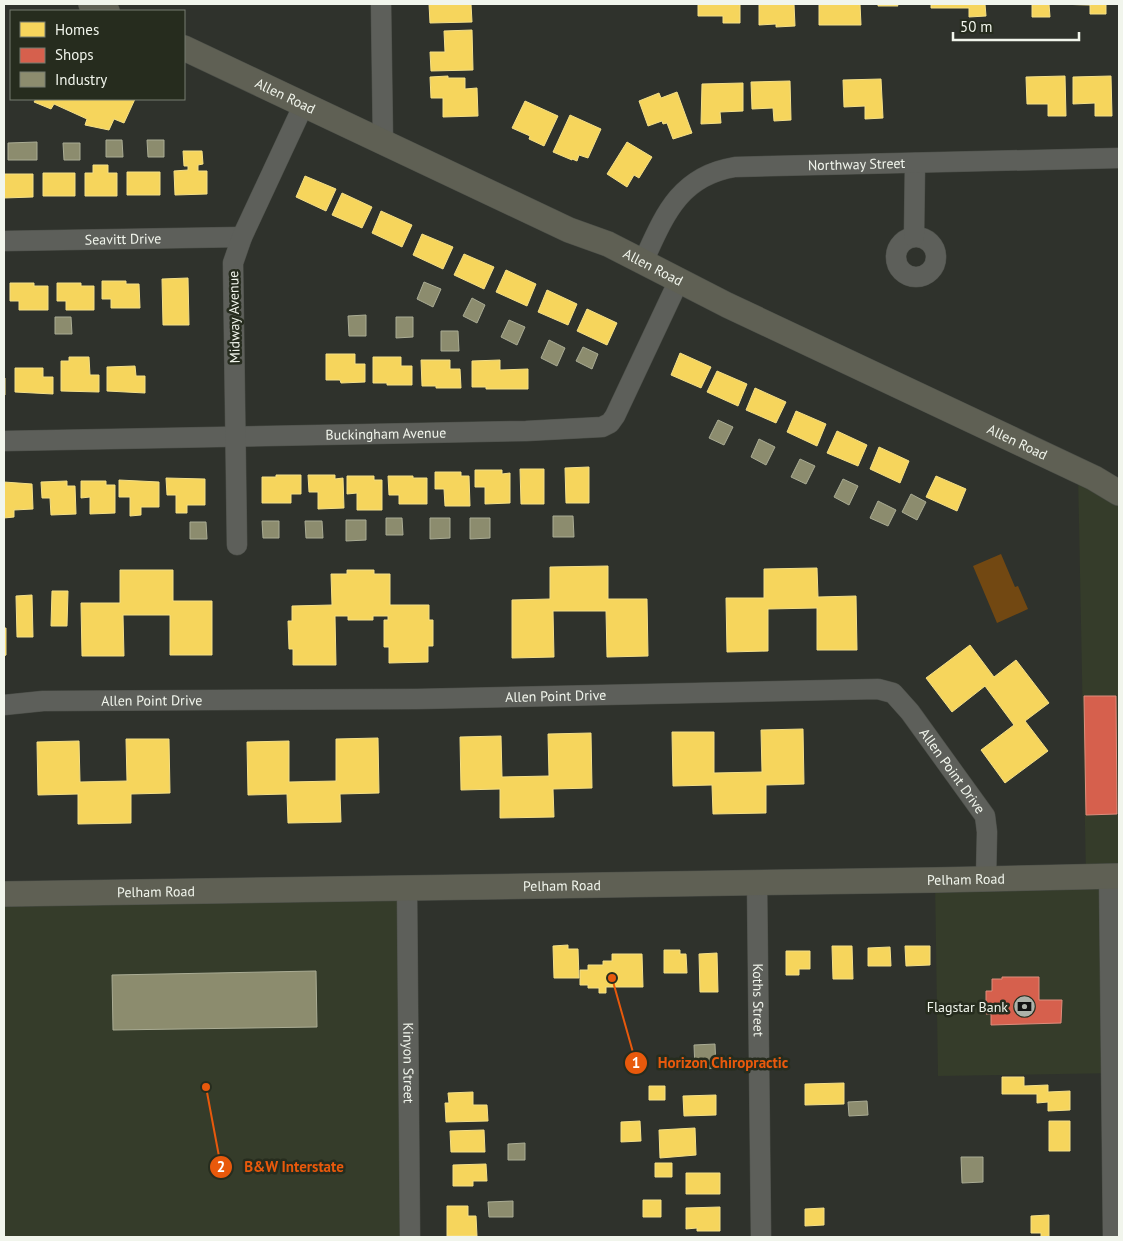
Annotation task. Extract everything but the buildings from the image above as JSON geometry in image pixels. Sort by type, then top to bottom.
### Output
[{"type":"main road","points":[[91,4],[105,10]]},
{"type":"main road","name":"Allen Road","points":[[185,48],[569,230],[608,244],[745,314],[1094,478],[1119,493]]},
{"type":"main road","name":"Pelham Road","points":[[4,894],[1114,876]]},
{"type":"street","points":[[381,4],[383,142]]},
{"type":"street","name":"Midway Avenue","points":[[237,545],[233,263],[242,237],[304,104]]},
{"type":"street","name":"Northway Street","points":[[643,262],[661,222],[673,203],[691,184],[720,169],[735,167],[1119,158]]},
{"type":"street","points":[[914,237],[915,163]]},
{"type":"street","name":"Seavitt Drive","points":[[4,241],[242,237]]},
{"type":"street","name":"Buckingham Avenue","points":[[4,441],[516,431],[602,427],[610,423],[615,416],[679,280]]},
{"type":"street","name":"Allen Point Drive","points":[[4,705],[43,701],[417,699],[878,688],[893,693],[910,712],[985,816],[987,832],[986,878]]},
{"type":"street","points":[[1113,1237],[1114,876]]},
{"type":"street","name":"Koths Street","points":[[757,882],[761,1237]]},
{"type":"street","name":"Kinyon Street","points":[[407,888],[410,1237]]},
{"type":"shaded area","points":[[1078,472],[1119,493],[1119,1073],[938,1076],[935,880],[1086,876]]},
{"type":"shaded area","points":[[1001,554],[1015,587],[1018,586],[1028,609],[997,623],[973,566]]},
{"type":"shaded area","points":[[407,888],[410,1237],[4,1237],[4,894]]},
{"type":"place","name":"Horizon Chiropractic","points":[[612,978]]},
{"type":"place","name":"Flagstar Bank","points":[[1024,1007]]},
{"type":"place","name":"B&W Interstate","points":[[206,1087]]}]
